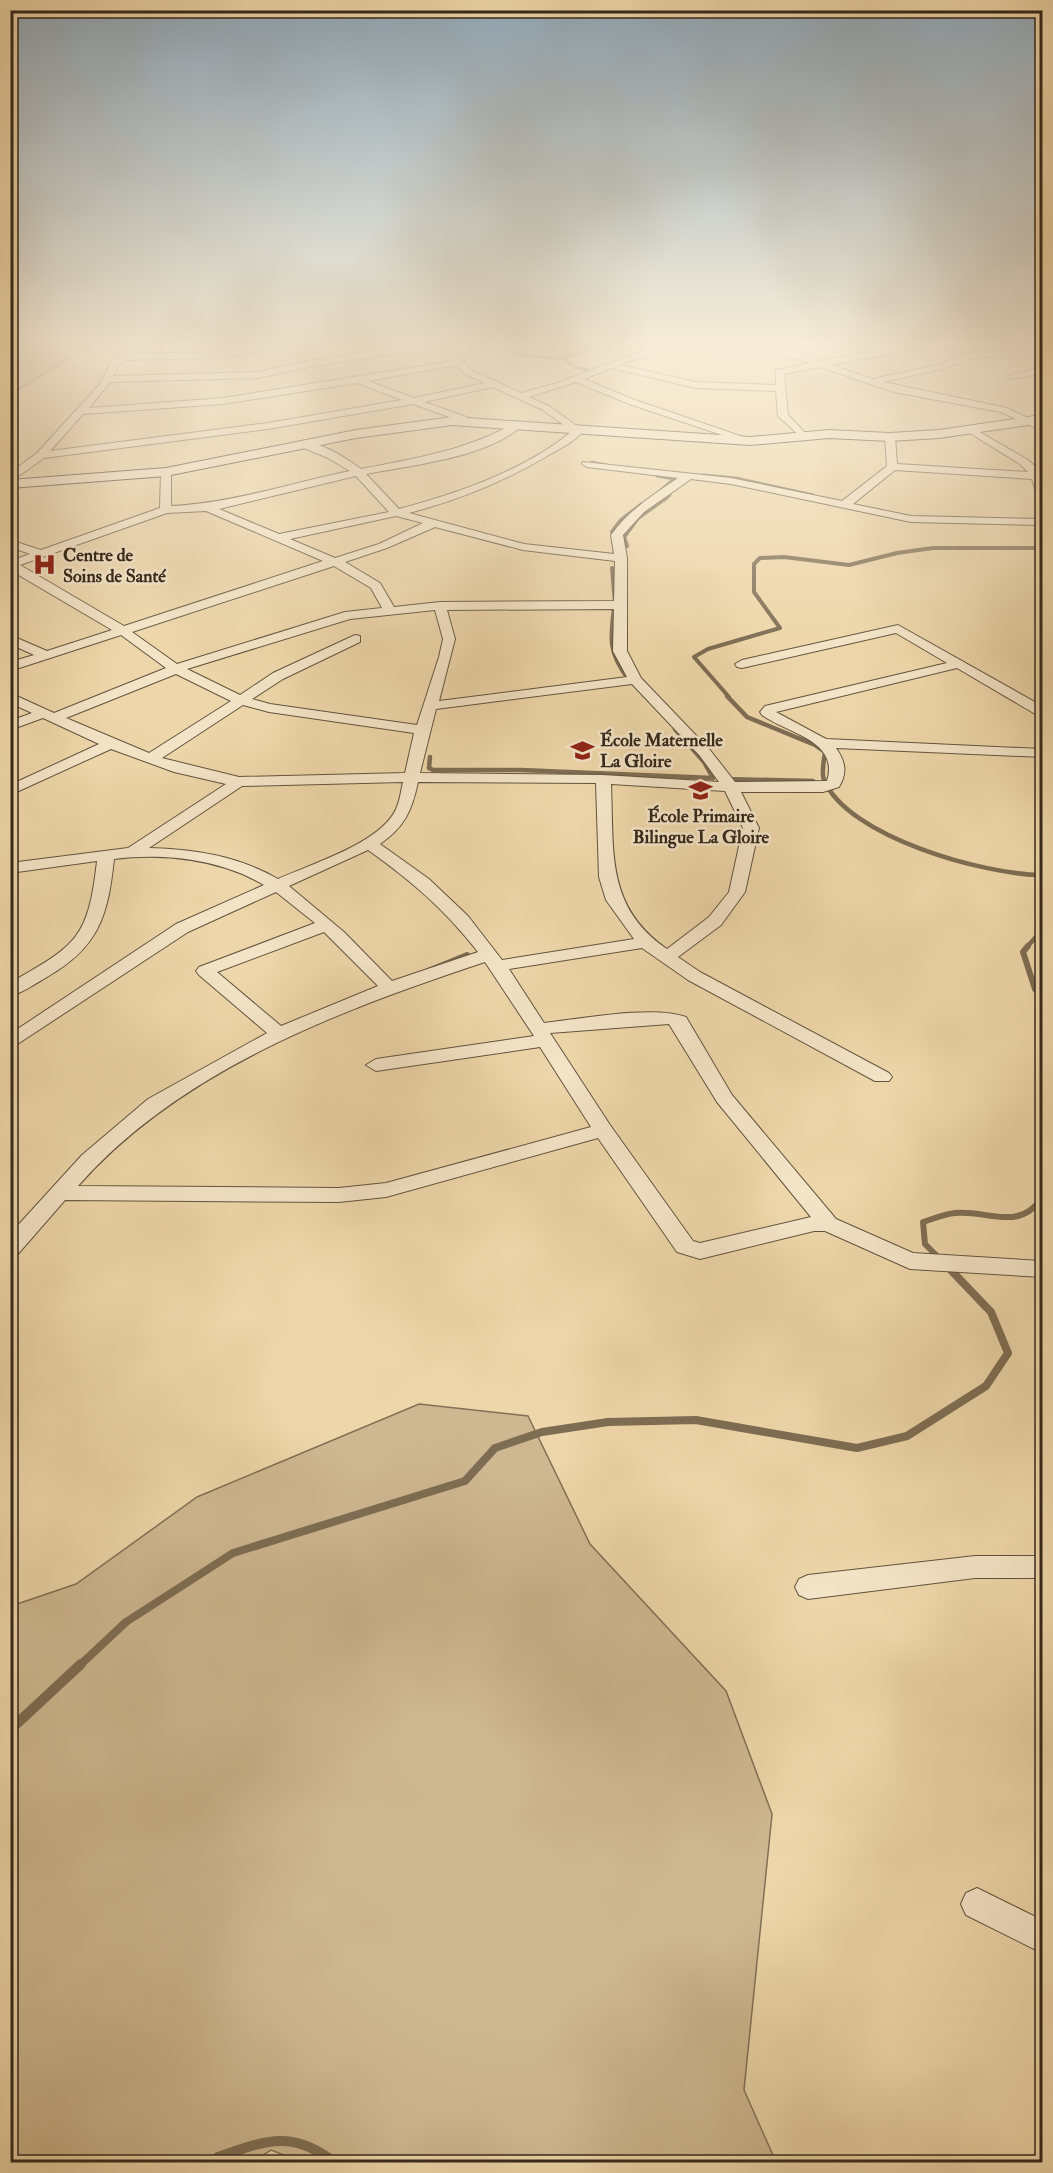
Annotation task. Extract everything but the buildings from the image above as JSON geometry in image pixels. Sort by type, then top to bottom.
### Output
[{"type":"main road","points":[[10,484],[166,472],[301,444]]},
{"type":"street","points":[[10,479],[41,455],[50,444]]},
{"type":"street","points":[[41,455],[124,444]]},
{"type":"street","points":[[304,444],[342,460],[358,471],[382,500],[397,513],[431,524],[524,547],[621,558]]},
{"type":"street","points":[[11,565],[166,510],[207,508],[255,499],[358,471],[452,454],[479,444]]},
{"type":"street","points":[[281,537],[397,513],[464,491],[528,464],[558,444]]},
{"type":"street","points":[[843,506],[880,480],[892,467],[891,444]]},
{"type":"street","points":[[995,444],[1024,462],[1040,476],[1042,496]]},
{"type":"street","points":[[588,464],[731,481],[911,519],[1042,522]]},
{"type":"street","points":[[892,467],[1040,476]]},
{"type":"street","points":[[166,472],[166,510]]},
{"type":"street","points":[[666,958],[715,921],[737,892],[751,828],[731,787],[705,753],[635,680],[620,651],[618,633],[621,605],[621,558],[617,535],[626,522],[687,477]]},
{"type":"street","points":[[207,508],[281,537],[336,562],[376,586],[389,609]]},
{"type":"street","points":[[10,667],[336,562],[383,546],[431,524]]},
{"type":"street","points":[[10,543],[41,554]]},
{"type":"street","points":[[11,565],[123,631],[176,669],[238,699],[269,708],[422,730]]},
{"type":"street","points":[[10,726],[49,716],[176,669],[349,615],[389,609],[440,606],[621,605]]},
{"type":"street","points":[[10,1043],[163,939],[369,844],[387,832],[404,810],[414,777],[422,730],[446,657],[449,639],[440,606]]},
{"type":"street","points":[[742,664],[898,629],[1042,712]]},
{"type":"street","points":[[10,639],[47,656]]},
{"type":"street","points":[[152,758],[238,699],[300,663],[355,639]]},
{"type":"street","points":[[10,697],[110,744],[212,778],[239,782],[414,777],[603,779],[731,787],[830,786],[837,778],[838,761],[824,743],[768,712],[788,704],[959,664]]},
{"type":"street","points":[[429,706],[635,680]]},
{"type":"street","points":[[824,743],[1042,753]]},
{"type":"street","points":[[10,791],[110,744]]},
{"type":"street","points":[[603,779],[607,877],[614,900],[645,942],[693,976],[882,1077]]},
{"type":"street","points":[[132,852],[239,782]]},
{"type":"street","points":[[369,844],[423,882],[462,920],[493,961],[603,1130],[685,1247],[692,1251],[814,1224],[828,1224]]},
{"type":"street","points":[[10,868],[132,852],[188,854],[239,866],[276,886],[326,925],[356,952],[388,988]]},
{"type":"street","points":[[10,991],[77,948],[86,938],[98,907],[106,856]]},
{"type":"street","points":[[279,1034],[205,971],[326,925]]},
{"type":"street","points":[[10,1249],[89,1160],[155,1103],[279,1034],[388,988],[493,961],[645,942]]},
{"type":"street","points":[[376,1065],[542,1035],[607,1020],[671,1018],[679,1021],[724,1098],[828,1224],[902,1259],[916,1262],[964,1262],[1042,1269]]},
{"type":"street","points":[[60,1192],[339,1195],[386,1190],[603,1130]]},
{"type":"street","points":[[808,1587],[975,1567],[1042,1567]]},
{"type":"street","points":[[976,1904],[1042,1937]]},
{"type":"shaded area","points":[[419,1404],[528,1416],[590,1544],[726,1691],[772,1814],[744,2090],[776,2162],[302,2162],[271,2150],[252,2162],[11,2162],[11,1606],[76,1584],[197,1497]]},
{"type":"waterway","points":[[592,462],[606,465]]},
{"type":"waterway","points":[[703,475],[736,478],[813,495]]},
{"type":"waterway","points":[[657,476],[674,479],[660,491]]},
{"type":"waterway","points":[[664,500],[670,495]]},
{"type":"waterway","points":[[624,547],[627,546],[624,537],[638,518],[666,498]]},
{"type":"waterway","points":[[612,532],[621,520],[642,504]]},
{"type":"waterway","points":[[729,697],[694,657],[708,649],[780,628],[754,592],[754,564],[760,558],[784,557],[849,565],[897,553],[933,548],[1042,548]]},
{"type":"waterway","points":[[612,568],[615,603]]},
{"type":"waterway","points":[[614,607],[612,645],[617,661],[628,679]]},
{"type":"waterway","points":[[727,696],[747,717],[815,745],[825,752],[823,777],[838,800],[860,819],[888,835],[954,860],[987,868],[1042,875]]},
{"type":"waterway","points":[[430,757],[429,768],[433,770],[521,770],[713,778],[704,762],[675,729]]},
{"type":"waterway","points":[[725,779],[813,781]]},
{"type":"waterway","points":[[1042,827],[1042,834]]},
{"type":"waterway","points":[[1027,947],[1042,930]]},
{"type":"waterway","points":[[1028,946],[1023,952],[1035,989],[1042,997]]},
{"type":"waterway","points":[[428,971],[467,955]]},
{"type":"waterway","points":[[940,1259],[925,1244],[923,1222],[955,1213],[1013,1217],[1033,1208],[1042,1198]]},
{"type":"waterway","points":[[79,1666],[126,1622],[233,1553],[465,1481],[495,1448],[542,1432],[608,1422],[696,1420],[857,1448],[907,1436],[986,1386],[1008,1353],[991,1312],[947,1266]]},
{"type":"waterway","points":[[10,1730],[81,1664]]},
{"type":"waterway","points":[[216,2162],[218,2157],[235,2151],[278,2141],[304,2145],[334,2162]]},
{"type":"place","name":"Centre de Soins de Santé","points":[[45,565]]},
{"type":"place","name":"École Maternelle La Gloire","points":[[582,750]]},
{"type":"place","name":"École Primaire Bilingue La Gloire","points":[[701,790]]}]
